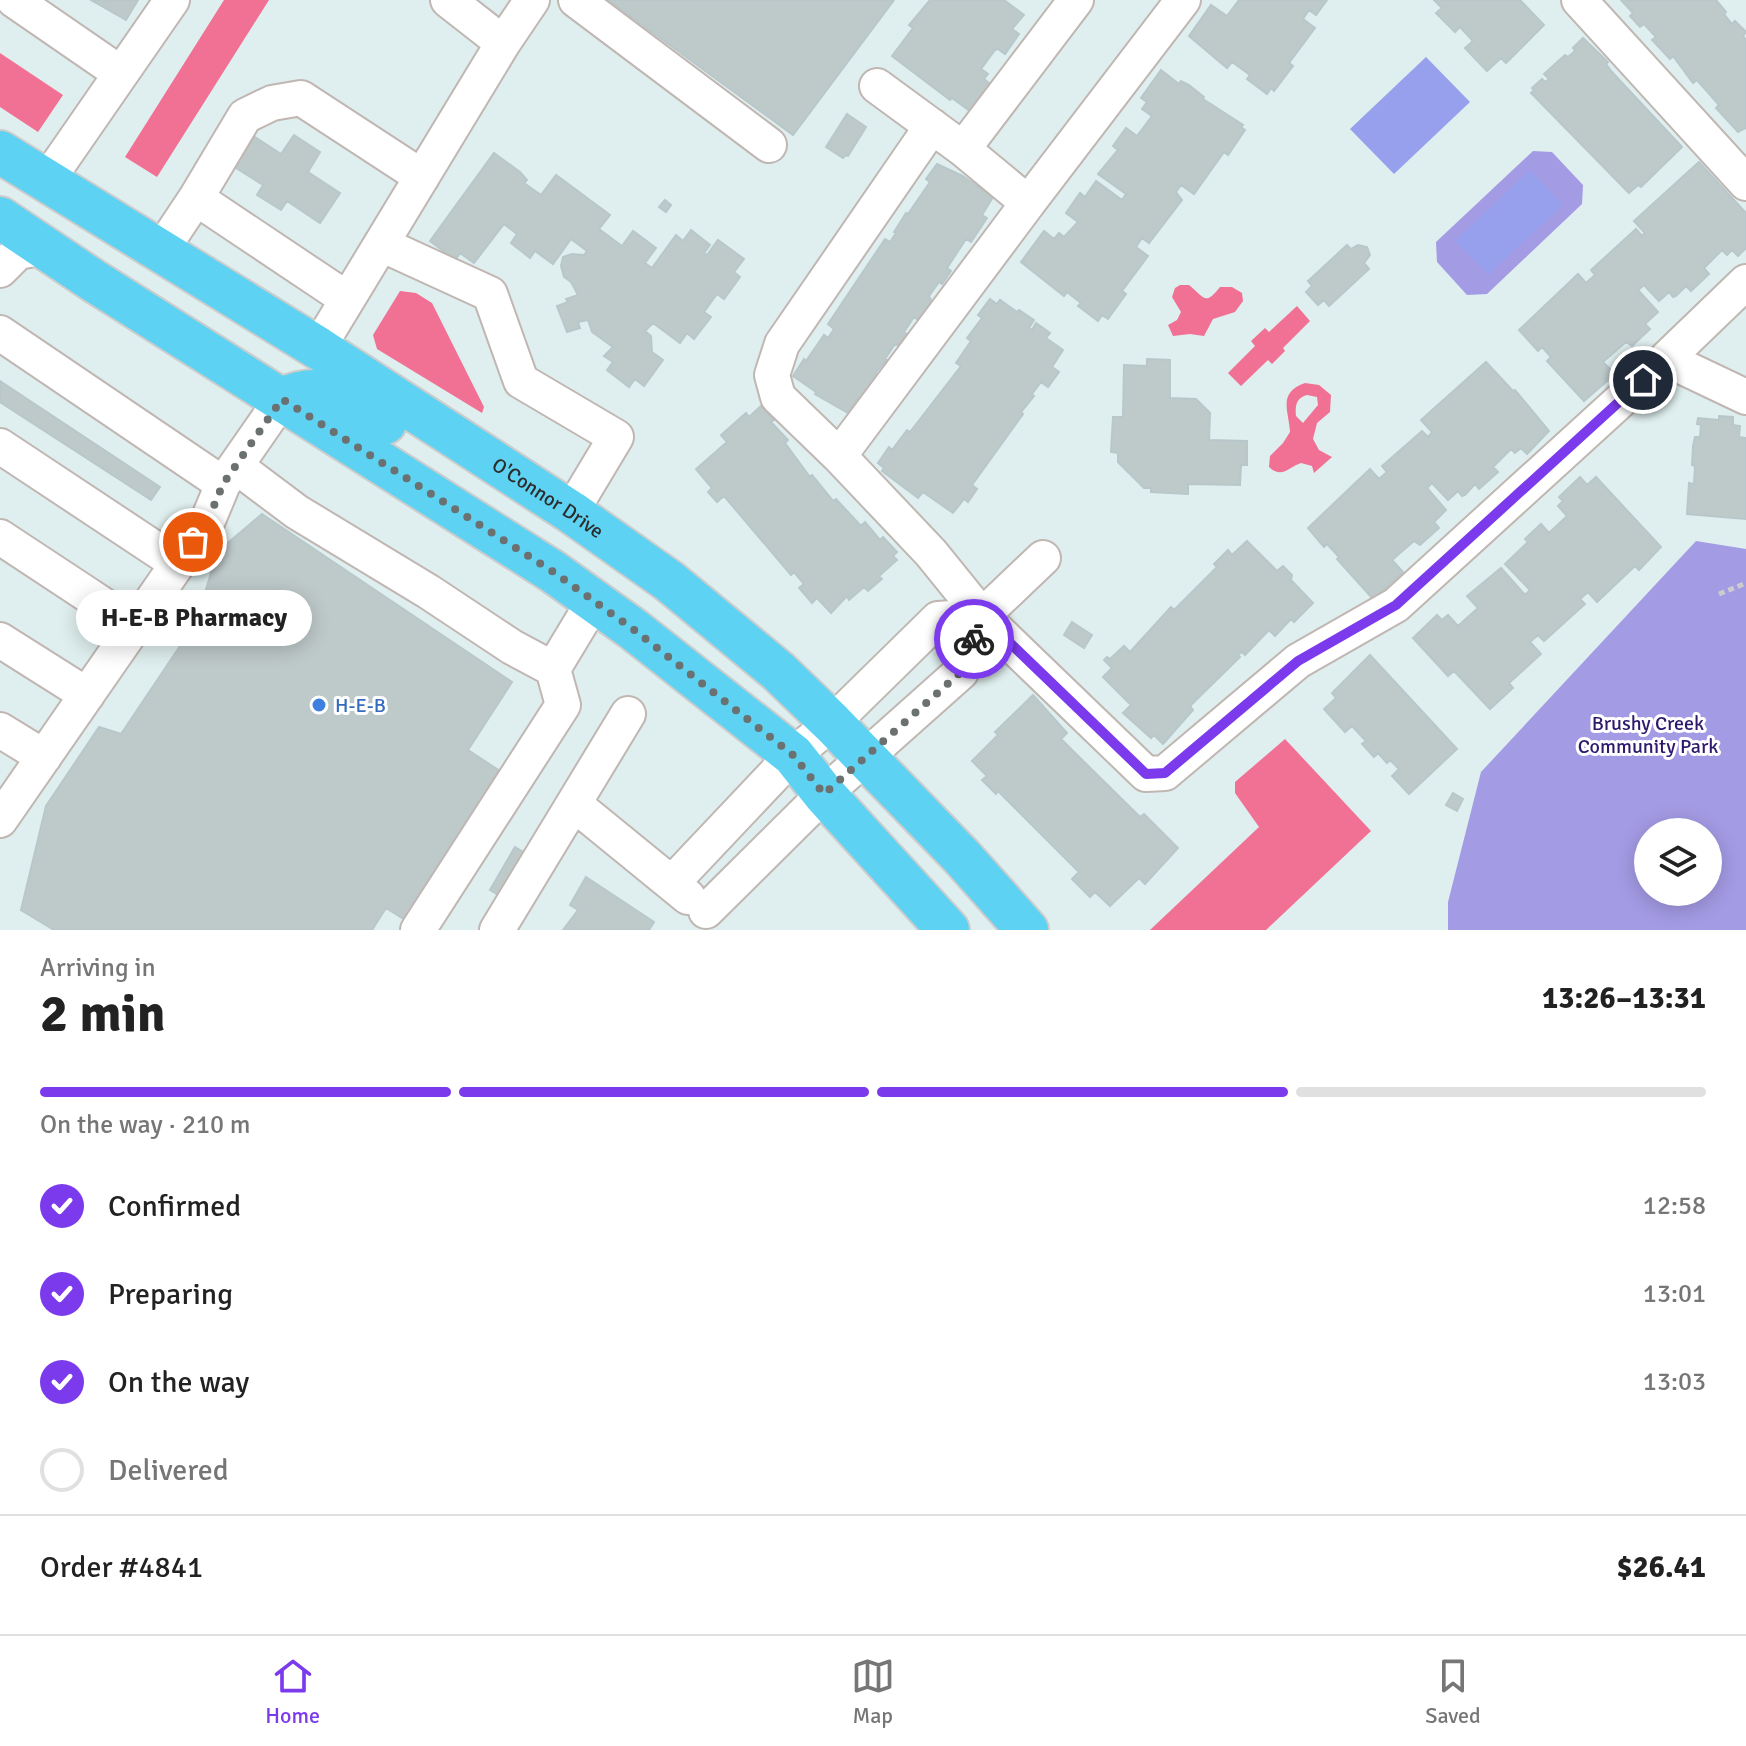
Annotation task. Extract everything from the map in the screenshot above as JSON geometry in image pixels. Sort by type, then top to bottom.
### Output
[{"type":"main road","name":"O'Connor Drive","points":[[0,152],[318,348],[646,564],[778,671],[866,757],[1027,930]]},
{"type":"main road","points":[[0,218],[94,281],[552,571],[594,601],[793,755],[824,794],[948,930]]},
{"type":"main road","points":[[94,281],[181,308],[263,359],[282,366],[318,348]]},
{"type":"main road","points":[[282,399],[302,391],[341,395],[545,522],[646,564]]},
{"type":"lane","points":[[14,0],[120,73]]},
{"type":"lane","points":[[46,182],[172,0]]},
{"type":"lane","points":[[448,0],[503,43]]},
{"type":"lane","points":[[318,348],[532,0]]},
{"type":"lane","points":[[576,0],[769,145]]},
{"type":"lane","points":[[963,149],[1076,0]]},
{"type":"lane","points":[[839,456],[1183,0]]},
{"type":"lane","points":[[1579,0],[1746,183]]},
{"type":"lane","points":[[877,86],[963,149],[1028,203]]},
{"type":"lane","points":[[160,252],[245,116],[272,103],[301,98],[422,177]]},
{"type":"lane","points":[[932,126],[782,344],[772,375],[778,397],[931,553],[982,616],[1146,774],[1165,773],[1298,661],[1396,605],[1746,282]]},
{"type":"lane","points":[[196,198],[347,299]]},
{"type":"lane","points":[[381,244],[490,294],[521,381],[616,437],[571,512]]},
{"type":"lane","points":[[0,270],[18,252],[45,247]]},
{"type":"lane","points":[[0,333],[230,475],[429,592],[512,647],[553,669],[563,705],[418,930]]},
{"type":"lane","points":[[1666,359],[1746,397]]},
{"type":"lane","points":[[0,820],[208,520],[230,475],[282,399]]},
{"type":"lane","points":[[0,446],[178,564]]},
{"type":"lane","points":[[0,537],[135,626]]},
{"type":"lane","points":[[574,804],[672,883],[706,921],[824,794],[961,672],[982,616],[1043,558]]},
{"type":"lane","points":[[553,669],[594,601]]},
{"type":"lane","points":[[672,883],[793,755],[832,723],[938,619],[982,616]]},
{"type":"lane","points":[[0,640],[87,695]]},
{"type":"lane","points":[[497,930],[628,714]]},
{"type":"lane","points":[[0,730],[44,757]]},
{"type":"path","points":[[1719,594],[1746,583]]},
{"type":"green space","points":[[1533,151],[1552,152],[1583,185],[1582,204],[1487,294],[1467,295],[1437,262],[1436,242]]},
{"type":"green space","name":"Brushy Creek Community Park","points":[[1696,541],[1746,549],[1746,930],[1448,930],[1448,902],[1481,772]]},
{"type":"shaded area","points":[[224,0],[269,0],[157,177],[125,157]]},
{"type":"shaded area","points":[[0,53],[63,95],[38,132],[0,107]]},
{"type":"shaded area","points":[[1426,57],[1470,102],[1394,174],[1350,129]]},
{"type":"shaded area","points":[[1530,170],[1563,205],[1488,275],[1455,241]]},
{"type":"shaded area","points":[[1189,285],[1205,298],[1211,297],[1220,287],[1232,287],[1242,293],[1243,301],[1235,312],[1213,319],[1204,336],[1173,336],[1168,325],[1177,320],[1181,312],[1172,297],[1175,288]]},
{"type":"shaded area","points":[[400,291],[416,293],[432,303],[484,407],[482,413],[377,349],[373,335]]},
{"type":"shaded area","points":[[1297,306],[1310,321],[1272,364],[1268,360],[1241,386],[1228,373],[1255,346],[1251,341],[1265,328],[1269,332]]},
{"type":"shaded area","points":[[1305,383],[1319,385],[1331,395],[1330,412],[1317,423],[1313,439],[1319,450],[1332,457],[1314,473],[1312,466],[1301,463],[1282,472],[1269,467],[1270,456],[1290,432],[1287,403],[1296,387]],"holes":[[[1307,395],[1317,397],[1318,405],[1303,423],[1296,416],[1297,403]]]},
{"type":"shaded area","points":[[1285,739],[1371,831],[1266,930],[1150,930],[1259,827],[1235,793],[1235,782]]},
{"type":"building","points":[[91,0],[138,0],[126,20]]},
{"type":"building","points":[[608,0],[894,0],[793,135]]},
{"type":"building","points":[[930,0],[1004,0],[1024,15],[1012,29],[1019,34],[1005,54],[995,50],[981,69],[988,74],[984,79],[990,84],[970,111],[952,98],[950,100],[892,56],[913,28],[909,25]]},
{"type":"building","points":[[1239,0],[1327,0],[1316,15],[1309,10],[1303,19],[1315,28],[1289,63],[1293,66],[1274,91],[1271,88],[1267,94],[1247,79],[1250,75],[1232,62],[1227,68],[1189,36],[1211,5],[1227,16]]},
{"type":"building","points":[[1434,0],[1520,0],[1544,25],[1506,63],[1501,58],[1487,71],[1465,48],[1473,41],[1460,27],[1455,32],[1436,13],[1442,8]]},
{"type":"building","points":[[1621,0],[1716,0],[1732,24],[1735,21],[1746,32],[1743,36],[1746,40],[1746,128],[1738,132],[1716,108],[1719,105],[1697,80],[1693,83],[1673,56],[1670,59],[1652,40],[1656,37],[1644,24],[1640,27],[1630,16],[1633,13]]},
{"type":"building","points":[[1583,38],[1682,147],[1641,187],[1638,185],[1629,193],[1531,93],[1542,79],[1545,82],[1549,79],[1544,74],[1565,55],[1568,57],[1575,51],[1573,48]]},
{"type":"building","points":[[1161,70],[1179,84],[1181,81],[1189,85],[1203,99],[1243,125],[1241,127],[1245,130],[1228,155],[1224,152],[1194,194],[1181,185],[1176,192],[1182,200],[1149,243],[1142,238],[1136,247],[1148,256],[1122,291],[1126,294],[1108,319],[1102,315],[1098,321],[1078,306],[1081,303],[1067,292],[1064,296],[1021,262],[1044,231],[1054,239],[1059,233],[1064,237],[1078,222],[1066,213],[1080,193],[1085,197],[1096,181],[1122,200],[1126,194],[1098,174],[1118,150],[1113,146],[1126,128],[1137,136],[1152,116],[1142,109],[1147,102],[1141,98]]},
{"type":"building","points":[[847,114],[866,127],[848,156],[843,158],[826,147]]},
{"type":"building","points":[[244,130],[281,154],[294,135],[320,152],[308,172],[340,193],[320,223],[287,201],[281,210],[257,195],[263,185],[225,161]]},
{"type":"building","points":[[494,153],[520,172],[527,180],[524,183],[541,195],[556,175],[610,215],[599,229],[622,246],[633,231],[656,248],[645,263],[652,268],[676,235],[683,241],[691,230],[710,245],[704,253],[707,255],[718,240],[744,259],[734,272],[740,277],[724,299],[717,294],[704,312],[711,317],[694,339],[687,333],[680,343],[653,323],[645,331],[651,336],[652,352],[663,360],[644,386],[635,379],[629,387],[607,370],[613,362],[604,356],[613,347],[592,332],[588,320],[578,322],[580,328],[567,332],[557,306],[578,295],[571,282],[564,277],[561,266],[563,257],[584,255],[587,251],[571,239],[553,264],[535,251],[530,258],[511,243],[517,234],[504,224],[474,263],[460,253],[455,260],[430,241]]},
{"type":"building","points":[[1699,162],[1746,213],[1746,248],[1738,256],[1732,250],[1727,255],[1722,250],[1704,268],[1709,274],[1691,291],[1686,286],[1676,296],[1669,292],[1659,301],[1644,285],[1638,290],[1658,312],[1645,324],[1650,329],[1632,346],[1626,342],[1603,362],[1615,374],[1584,401],[1547,361],[1551,357],[1542,347],[1538,351],[1519,330],[1578,274],[1586,283],[1595,275],[1591,270],[1636,229],[1642,236],[1645,233],[1634,221]]},
{"type":"building","points":[[937,164],[963,176],[993,197],[982,215],[987,218],[971,242],[966,239],[947,268],[951,271],[929,296],[932,302],[926,312],[918,320],[914,317],[904,332],[908,335],[900,347],[895,344],[887,360],[875,373],[880,377],[864,402],[858,398],[848,413],[815,394],[793,376],[824,335],[828,338],[834,329],[828,324],[885,239],[890,242],[906,213],[930,182],[926,179]]},
{"type":"building","points":[[665,200],[671,205],[666,212],[659,207]]},
{"type":"building","points":[[1347,245],[1351,249],[1358,245],[1367,247],[1370,255],[1364,263],[1369,269],[1329,306],[1324,300],[1318,305],[1306,292],[1312,286],[1308,281]]},
{"type":"building","points":[[990,299],[997,304],[1000,300],[1034,320],[1029,328],[1032,330],[1036,323],[1050,333],[1046,338],[1063,350],[1052,367],[1059,372],[1048,387],[1041,382],[1021,412],[1023,414],[972,485],[977,489],[968,502],[964,499],[953,513],[923,492],[918,498],[882,471],[884,468],[878,463],[889,447],[892,450],[907,430],[910,432],[961,366],[956,363],[971,341],[967,338],[982,318],[978,315]]},
{"type":"building","points":[[1147,359],[1170,360],[1170,398],[1196,399],[1210,413],[1209,440],[1247,441],[1247,465],[1241,465],[1240,485],[1188,484],[1188,494],[1151,492],[1151,488],[1144,488],[1118,462],[1118,453],[1111,452],[1113,417],[1123,417],[1124,365],[1147,366]]},
{"type":"building","points":[[1486,362],[1515,390],[1549,431],[1527,454],[1521,448],[1515,453],[1511,449],[1493,467],[1498,472],[1479,489],[1475,484],[1465,495],[1458,491],[1448,500],[1432,483],[1427,488],[1446,510],[1434,522],[1439,528],[1420,545],[1414,541],[1392,560],[1403,572],[1373,599],[1337,559],[1339,557],[1327,544],[1324,547],[1308,528],[1370,469],[1379,479],[1387,472],[1382,466],[1422,431],[1428,437],[1432,432],[1421,420]]},
{"type":"building","points":[[0,381],[160,487],[151,500],[0,402]]},
{"type":"building","points":[[761,406],[788,440],[785,443],[810,477],[812,475],[833,501],[836,499],[861,526],[865,522],[880,540],[883,537],[897,552],[893,556],[897,560],[879,576],[882,579],[868,591],[864,587],[849,600],[847,596],[831,613],[817,598],[812,603],[799,588],[804,584],[794,572],[791,575],[724,496],[717,502],[708,492],[712,488],[696,469],[727,442],[721,435],[746,413],[749,417]]},
{"type":"building","points":[[1719,416],[1733,417],[1733,425],[1740,426],[1739,437],[1746,438],[1746,519],[1687,514],[1689,483],[1694,484],[1693,446],[1695,437],[1700,437],[1698,418],[1719,420]]},
{"type":"building","points":[[1580,477],[1587,485],[1596,477],[1661,547],[1639,570],[1635,566],[1597,602],[1588,592],[1580,599],[1585,604],[1544,641],[1538,635],[1530,642],[1541,654],[1509,683],[1513,688],[1490,709],[1454,671],[1448,676],[1413,638],[1437,615],[1442,620],[1448,615],[1458,626],[1478,608],[1467,596],[1501,568],[1525,595],[1530,590],[1505,564],[1541,524],[1549,533],[1567,516],[1558,506],[1563,501],[1559,497]]},
{"type":"building","name":"H-E-B","points":[[262,514],[512,682],[468,750],[503,773],[410,923],[386,908],[372,930],[54,930],[21,910],[46,806],[99,727],[121,734],[186,637],[205,593],[217,552]]},
{"type":"building","points":[[1247,541],[1277,571],[1283,566],[1292,575],[1291,580],[1313,603],[1275,636],[1269,630],[1245,655],[1242,652],[1238,655],[1240,657],[1190,706],[1193,710],[1163,744],[1154,735],[1151,738],[1123,713],[1131,705],[1103,677],[1112,668],[1104,660],[1107,657],[1110,659],[1124,646],[1130,652],[1171,607],[1174,610],[1217,567],[1214,564],[1228,550],[1232,555]]},
{"type":"building","points":[[1072,622],[1092,635],[1084,648],[1064,635]]},
{"type":"building","points":[[1370,655],[1457,749],[1409,794],[1392,776],[1399,769],[1390,760],[1387,763],[1378,753],[1374,757],[1362,744],[1366,741],[1352,726],[1345,732],[1324,709],[1336,698],[1332,693]]},
{"type":"building","points":[[1033,695],[1067,733],[1061,739],[1140,817],[1144,814],[1178,848],[1145,884],[1139,878],[1110,906],[1095,892],[1090,897],[1072,879],[1079,872],[998,791],[996,794],[982,780],[987,776],[972,761],[998,735],[995,732]]},
{"type":"building","points":[[1453,793],[1463,799],[1457,811],[1446,805]]},
{"type":"building","points":[[515,847],[535,859],[510,902],[490,890]]},
{"type":"building","points":[[586,877],[654,922],[649,930],[563,930],[578,910],[570,905]]},
{"type":"way so far","points":[[193,542],[208,520],[223,484],[282,399],[552,571],[633,629],[793,755],[824,794],[961,672],[974,639]]},
{"type":"place","name":"H-E-B Pharmacy","points":[[193,542]]},
{"type":"place","name":"H-E-B","points":[[319,705]]},
{"type":"route","points":[[974,639],[982,616],[1146,774],[1165,773],[1298,661],[1396,605],[1643,380]]}]
